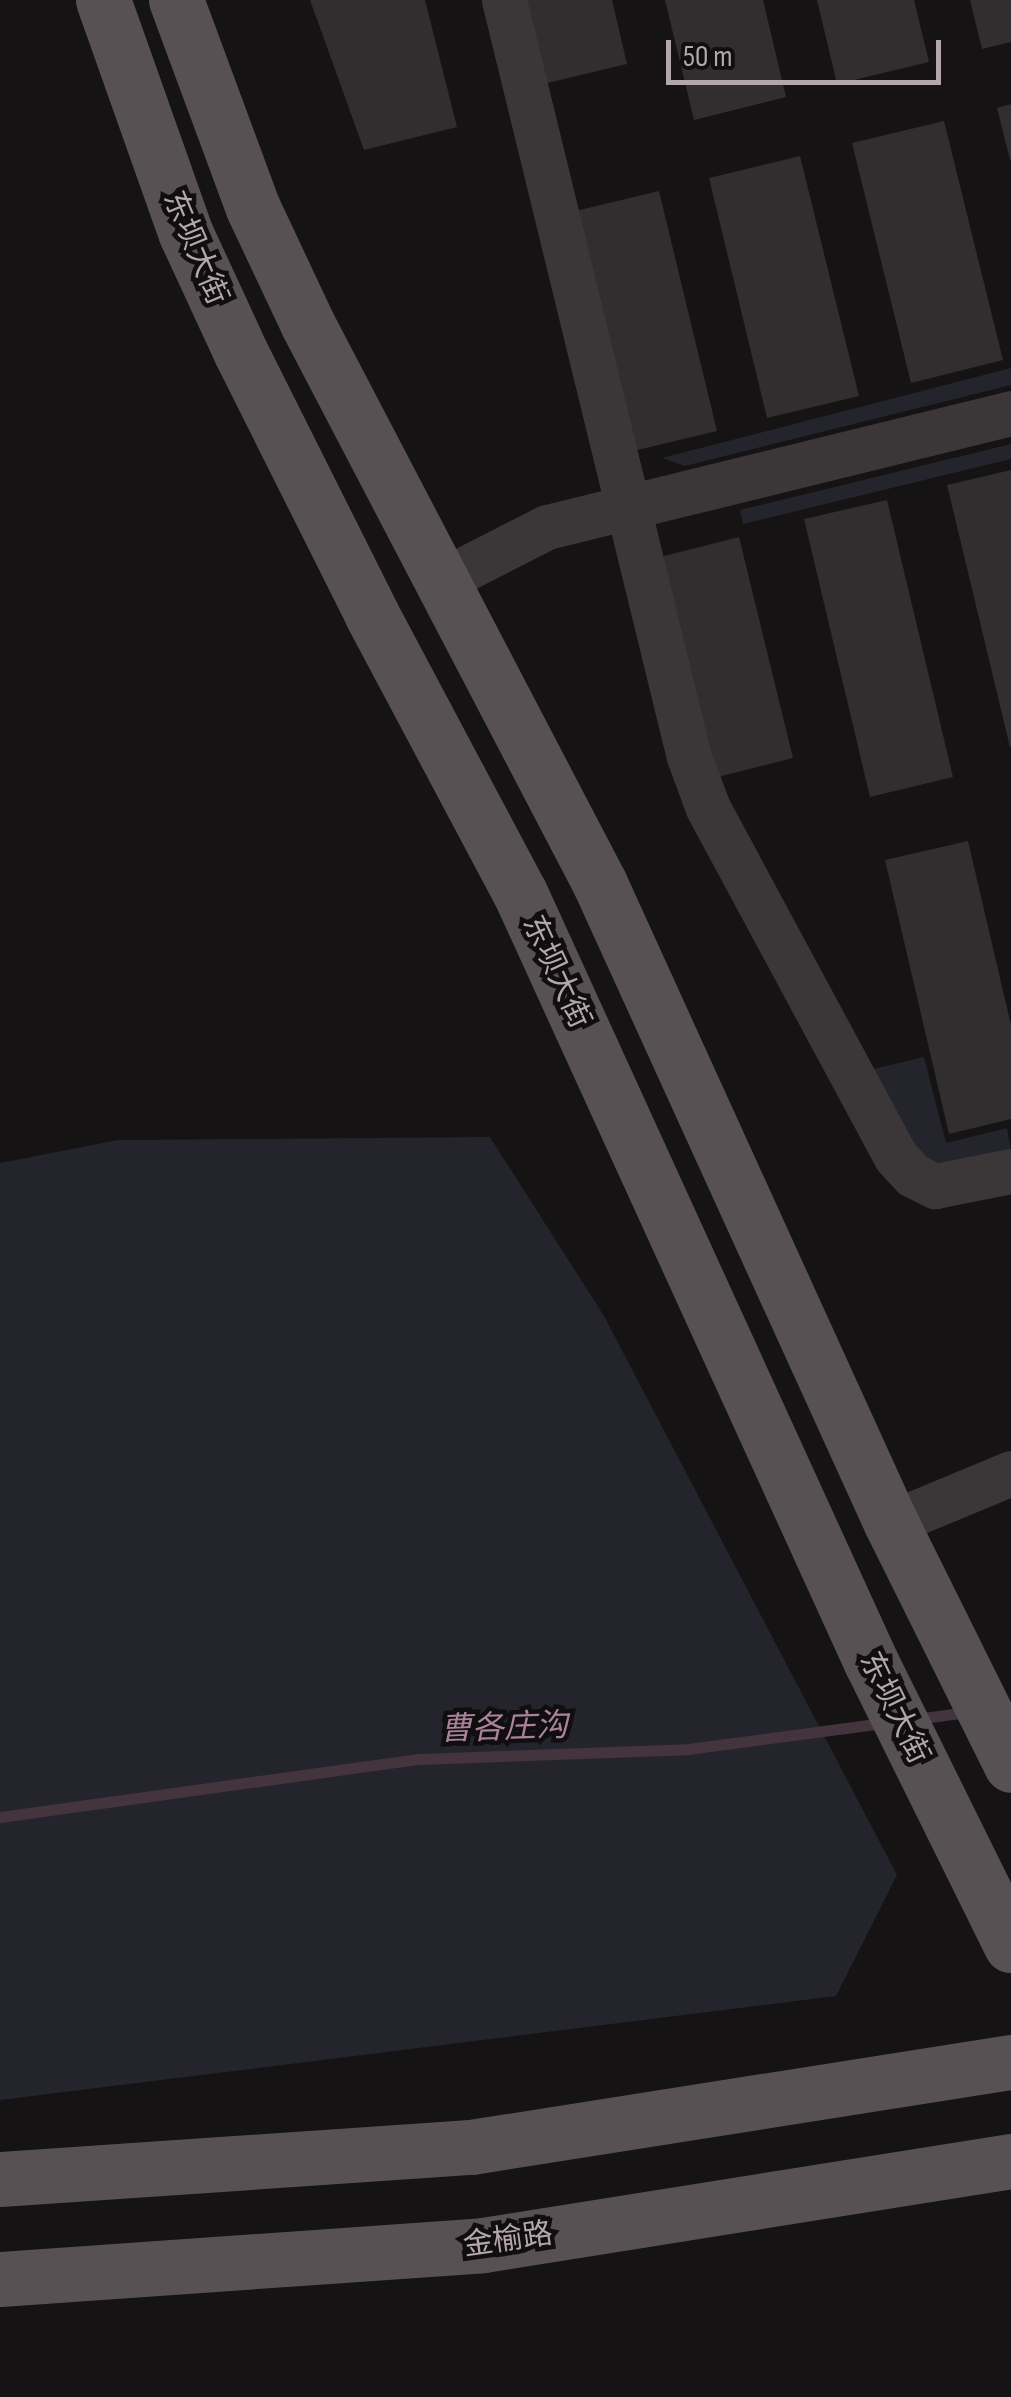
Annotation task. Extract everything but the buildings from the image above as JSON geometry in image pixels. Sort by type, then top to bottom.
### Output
[{"type":"main road","name":"东坝大街","points":[[103,0],[194,251],[372,615],[520,893],[872,1662],[1011,1945]]},
{"type":"main road","points":[[176,0],[253,208],[439,582],[600,884],[891,1523],[1011,1766]]},
{"type":"main road","points":[[0,2179],[471,2147],[1011,2062]]},
{"type":"main road","name":"金榆路","points":[[0,2280],[483,2246],[1011,2161]]},
{"type":"lane","points":[[504,0],[688,757],[708,808],[896,1156],[912,1175],[935,1186],[954,1186],[1011,1172]]},
{"type":"lane","points":[[439,582],[547,527],[1011,413]]},
{"type":"lane","points":[[891,1523],[1011,1474]]},
{"type":"shaded area","points":[[1011,368],[1011,385],[685,466],[662,458]]},
{"type":"shaded area","points":[[1011,444],[1011,459],[743,524],[740,510]]},
{"type":"shaded area","points":[[924,1057],[946,1143],[1007,1128],[1011,1151],[942,1164],[917,1154],[873,1069]]},
{"type":"shaded area","points":[[490,1137],[604,1316],[897,1875],[836,1996],[0,2100],[0,1163],[118,1140]]},
{"type":"waterway","name":"曹各庄沟","points":[[916,1719],[967,1712]]},
{"type":"waterway","name":"曹各庄沟","points":[[0,1817],[419,1759],[688,1749],[883,1723]]}]
